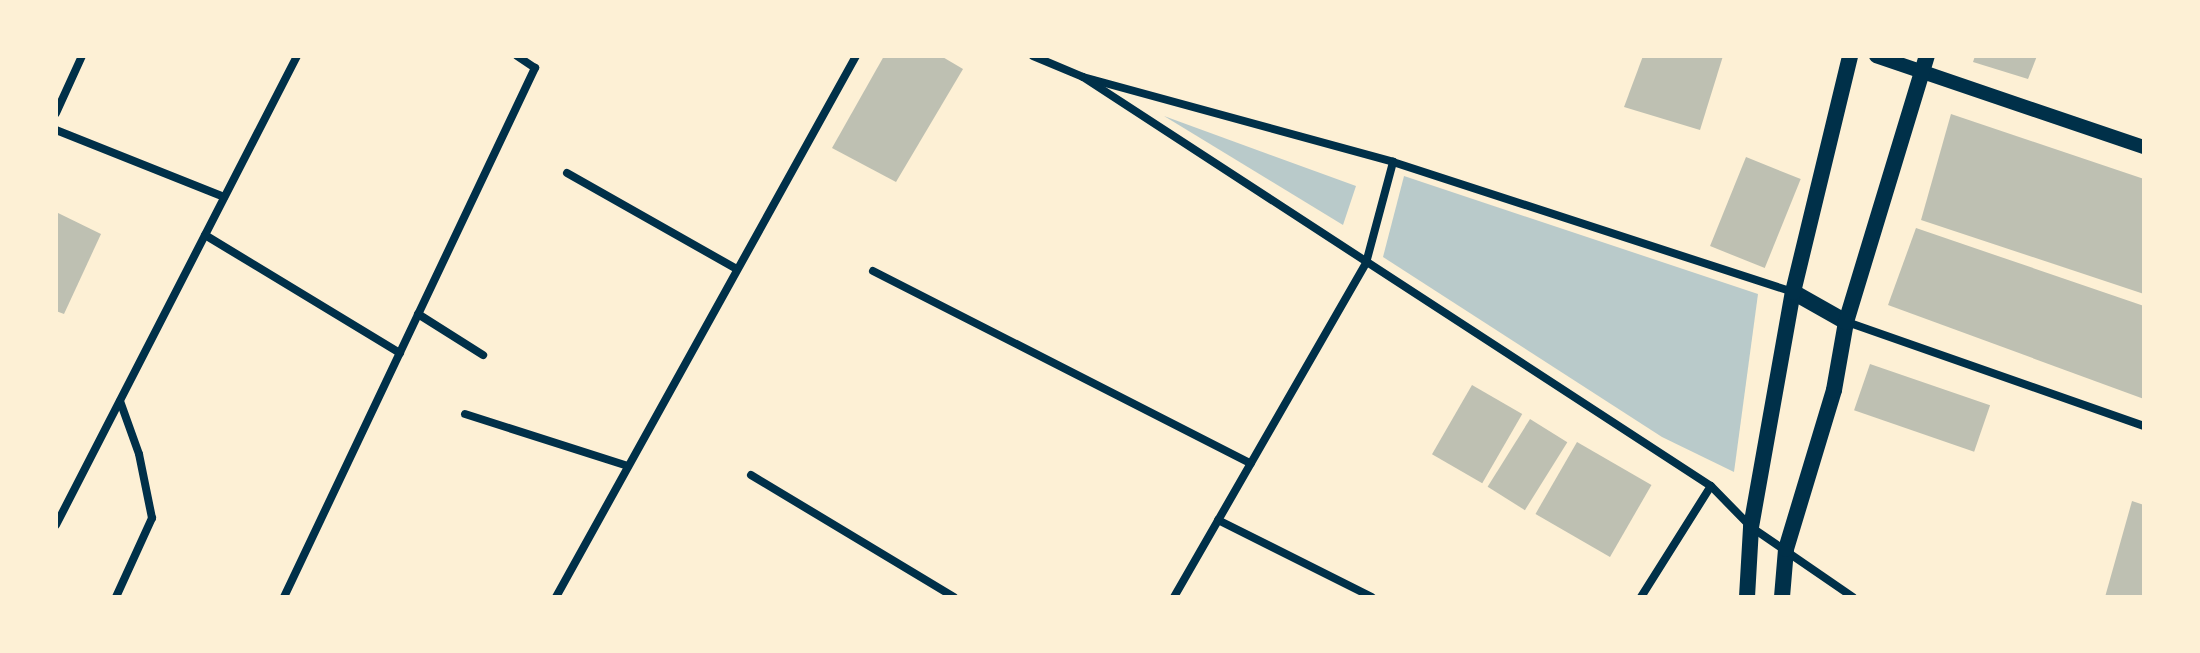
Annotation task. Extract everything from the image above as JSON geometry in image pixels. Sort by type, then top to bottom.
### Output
[{"type":"main road","points":[[1747,597],[1751,527],[1793,292],[1850,56]]},
{"type":"main road","points":[[1782,597],[1786,549],[1834,390],[1846,322],[1924,64]]},
{"type":"main road","points":[[1793,292],[1846,322]]},
{"type":"street","points":[[56,113],[82,56]]},
{"type":"street","points":[[56,525],[297,56]]},
{"type":"street","points":[[284,597],[535,68],[517,56]]},
{"type":"street","points":[[556,597],[856,56]]},
{"type":"street","points":[[1033,56],[1083,77],[1393,162],[1793,292]]},
{"type":"street","points":[[1876,56],[1924,64],[2144,147]]},
{"type":"street","points":[[1083,77],[1711,486],[1751,527],[1855,596]]},
{"type":"street","points":[[56,130],[224,197]]},
{"type":"street","points":[[1174,597],[1366,263],[1393,162]]},
{"type":"street","points":[[567,173],[737,269]]},
{"type":"street","points":[[205,235],[400,353]]},
{"type":"street","points":[[873,271],[1251,464]]},
{"type":"street","points":[[418,314],[483,355]]},
{"type":"street","points":[[1846,322],[2144,426]]},
{"type":"street","points":[[116,597],[152,518],[139,454],[120,401]]},
{"type":"street","points":[[465,414],[628,466]]},
{"type":"street","points":[[751,475],[954,597]]},
{"type":"street","points":[[1641,597],[1711,486]]},
{"type":"street","points":[[1218,520],[1372,597]]},
{"type":"shaded area","points":[[1164,116],[1356,186],[1343,225]]},
{"type":"shaded area","points":[[1404,176],[1758,294],[1734,472],[1662,437],[1383,257]]},
{"type":"building","points":[[884,56],[941,56],[963,69],[896,182],[832,148]]},
{"type":"building","points":[[1643,56],[1723,56],[1700,130],[1624,107]]},
{"type":"building","points":[[1975,56],[2037,56],[2028,79],[1973,62]]},
{"type":"building","points":[[1951,114],[2144,179],[2144,294],[1921,220]]},
{"type":"building","points":[[1746,157],[1801,179],[1765,268],[1710,246]]},
{"type":"building","points":[[56,212],[101,234],[64,314],[56,311]]},
{"type":"building","points":[[1916,228],[2144,306],[2144,399],[1888,305]]},
{"type":"building","points":[[1870,364],[1990,405],[1974,452],[1854,410]]},
{"type":"building","points":[[1472,385],[1522,414],[1482,483],[1432,454]]},
{"type":"building","points":[[1530,419],[1567,442],[1525,510],[1488,487]]},
{"type":"building","points":[[1577,442],[1651,485],[1610,557],[1536,514]]},
{"type":"building","points":[[2132,501],[2144,505],[2144,597],[2105,597]]}]
